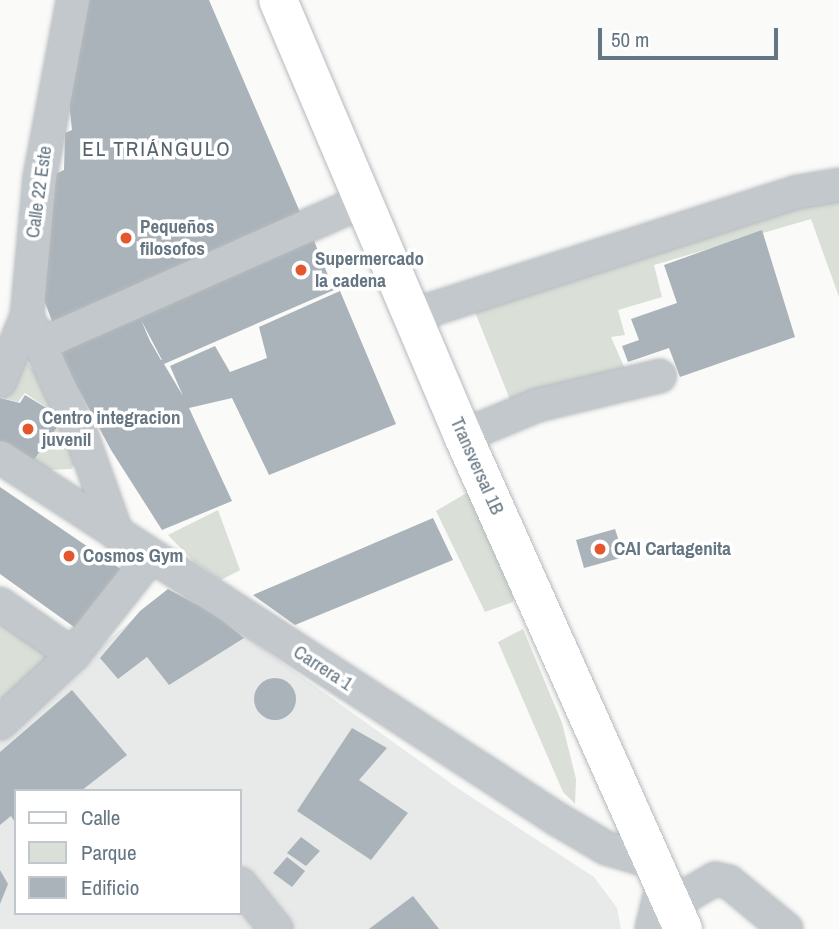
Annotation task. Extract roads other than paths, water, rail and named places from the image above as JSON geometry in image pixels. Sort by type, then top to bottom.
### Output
[{"type":"main road","name":"Transversal 1B","points":[[278,0],[361,202],[665,901]]},
{"type":"street","name":"Calle 22 Este","points":[[0,381],[34,330],[40,177],[73,0]]},
{"type":"street","points":[[411,316],[798,192],[839,186]]},
{"type":"street","points":[[117,534],[82,438],[34,330],[361,202]]},
{"type":"street","points":[[463,436],[538,405],[660,376]]},
{"type":"street","name":"Carrera 1","points":[[0,457],[556,819],[606,848],[665,901]]},
{"type":"street","points":[[0,723],[73,655],[151,556]]},
{"type":"street","points":[[0,604],[73,655]]},
{"type":"street","points":[[665,901],[715,879],[729,882],[786,929]]},
{"type":"street","points":[[242,887],[275,929]]},
{"type":"place","name":"Pequeños filosofos","points":[[126,238]]},
{"type":"place","name":"Supermercado la cadena","points":[[301,270]]},
{"type":"place","name":"Centro integracion juvenil","points":[[28,429]]},
{"type":"place","name":"CAI Cartagenita","points":[[600,549]]},
{"type":"place","name":"Cosmos Gym","points":[[69,556]]},
{"type":"district","name":"EL TRIÁNGULO","points":[[157,149]]}]
